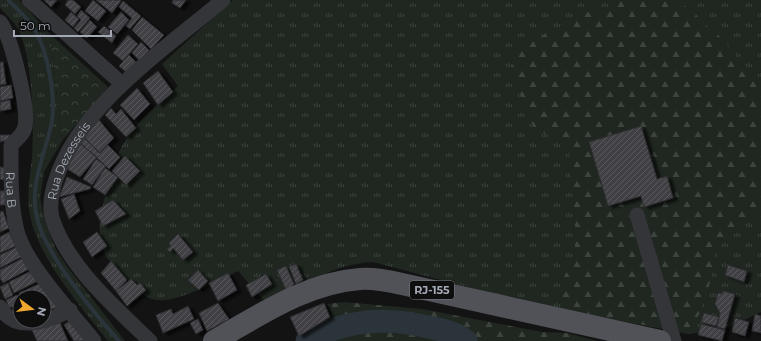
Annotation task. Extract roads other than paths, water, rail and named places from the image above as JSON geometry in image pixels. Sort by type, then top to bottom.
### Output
[{"type":"main road","name":"RJ-155","points":[[214,341],[283,302],[316,288],[360,279],[380,280],[402,284],[660,341]]},
{"type":"street","points":[[28,0],[122,83]]},
{"type":"street","name":"Rua Dezesseis","points":[[150,341],[98,290],[78,264],[59,235],[51,210],[54,182],[68,149],[81,129],[122,83],[223,0]]},
{"type":"street","name":"Rua B","points":[[0,22],[11,45],[26,116],[23,133],[6,147],[17,232],[34,267],[94,341]]},
{"type":"street","points":[[637,215],[674,341]]},
{"type":"street","points":[[0,307],[3,312],[12,319],[31,323],[53,319],[70,310]]},
{"type":"waterway","points":[[8,0],[27,19],[36,32],[48,65],[52,91],[53,116],[36,183],[35,206],[37,218],[42,232],[60,265],[84,299],[119,341]]},
{"type":"waterway","points":[[307,341],[337,328],[352,324],[382,321],[413,324],[439,329],[453,333],[466,341]]}]
